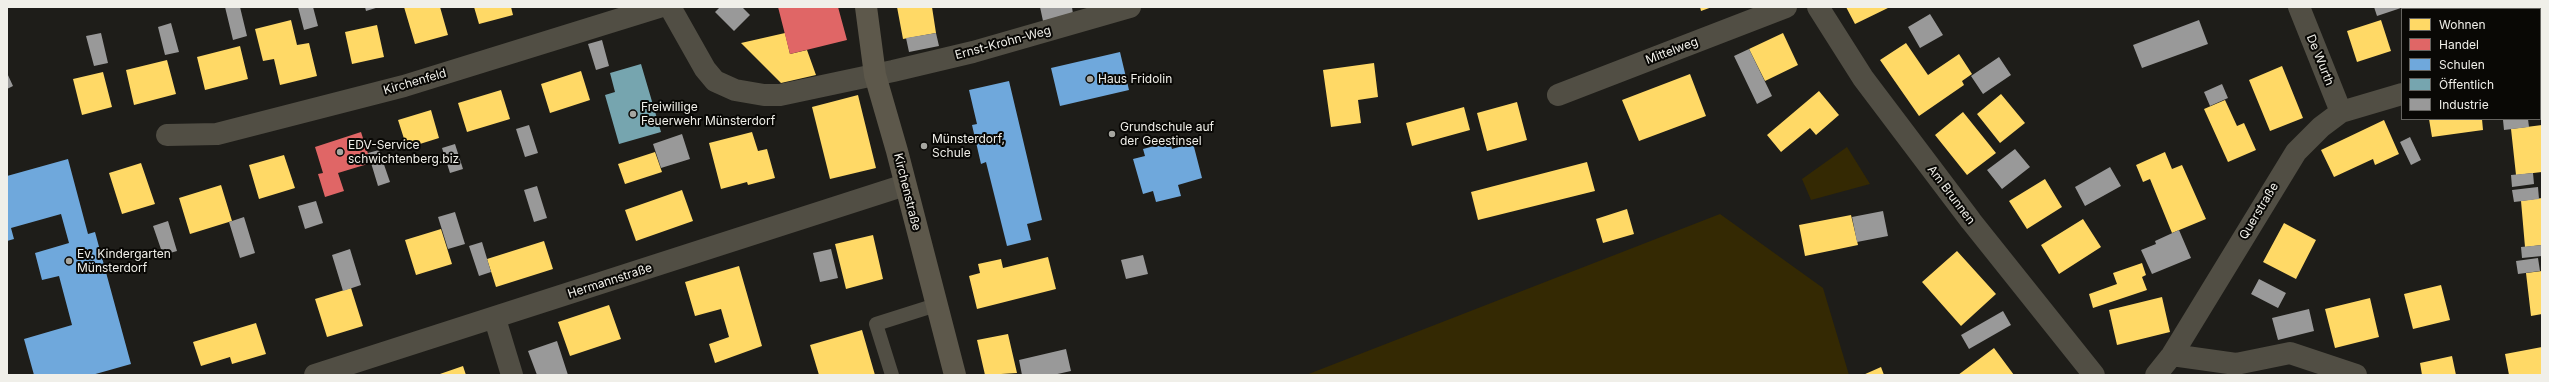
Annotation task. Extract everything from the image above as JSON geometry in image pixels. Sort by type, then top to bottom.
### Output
[{"type":"street","name":"Kirchenfeld","points":[[167,135],[218,134],[396,88],[659,7]]},
{"type":"street","name":"Ernst-Krohn-Weg","points":[[670,7],[705,69],[715,81],[735,90],[764,95],[780,95],[973,52],[1130,7]]},
{"type":"street","name":"Kirchenstraße","points":[[866,7],[875,75],[955,375]]},
{"type":"street","name":"Mittelweg","points":[[1558,95],[1786,7]]},
{"type":"street","name":"Am Brunnen","points":[[1818,7],[1868,85],[1971,221],[2094,375]]},
{"type":"street","name":"De Wurth","points":[[2299,7],[2341,112]]},
{"type":"street","name":"Querstraße","points":[[2156,375],[2172,355],[2296,152],[2321,127],[2341,112],[2401,94]]},
{"type":"street","name":"Hermannstraße","points":[[315,375],[905,185]]},
{"type":"street","points":[[495,318],[512,375]]},
{"type":"street","points":[[2172,355],[2236,364],[2290,354],[2356,375]]},
{"type":"lane","points":[[892,375],[876,324],[936,305]]},
{"type":"shaded area","points":[[1847,147],[1870,184],[1811,200],[1802,179]]},
{"type":"shaded area","points":[[1720,214],[1823,288],[1849,375],[1306,375]]},
{"type":"building: Wohnen","points":[[404,7],[440,7],[448,35],[415,44]]},
{"type":"building: Wohnen","points":[[474,7],[511,7],[513,15],[479,24]]},
{"type":"building: Wohnen","points":[[897,7],[932,7],[936,33],[903,39]]},
{"type":"building: Wohnen","points":[[1700,7],[1712,7],[1701,11]]},
{"type":"building: Wohnen","points":[[1846,7],[1890,7],[1855,24]]},
{"type":"building: Wohnen","points":[[2489,7],[2540,7],[2540,8]]},
{"type":"building: Wohnen","points":[[291,20],[297,45],[309,43],[317,76],[280,85],[274,59],[263,61],[255,29]]},
{"type":"building: Wohnen","points":[[2381,20],[2391,51],[2357,62],[2347,31]]},
{"type":"building: Wohnen","points":[[377,25],[384,57],[352,64],[345,32]]},
{"type":"building: Wohnen","points":[[785,33],[790,54],[807,50],[816,75],[781,83],[741,43]]},
{"type":"building: Wohnen","points":[[1783,33],[1798,65],[1765,81],[1749,49]]},
{"type":"building: Wohnen","points":[[1906,43],[1928,75],[1959,54],[1972,74],[1962,81],[1964,85],[1919,116],[1880,60]]},
{"type":"building: Wohnen","points":[[240,46],[248,79],[205,90],[197,57]]},
{"type":"building: Wohnen","points":[[167,60],[176,94],[134,105],[126,70]]},
{"type":"building: Wohnen","points":[[1374,63],[1378,97],[1358,100],[1361,123],[1331,127],[1323,70]]},
{"type":"building: Wohnen","points":[[2282,66],[2303,118],[2270,131],[2249,80]]},
{"type":"building: Wohnen","points":[[581,71],[590,100],[550,113],[541,84]]},
{"type":"building: Wohnen","points":[[103,72],[112,107],[82,115],[73,79]]},
{"type":"building: Wohnen","points":[[1690,74],[1706,116],[1639,141],[1622,100]]},
{"type":"building: Wohnen","points":[[501,90],[510,119],[467,132],[458,103]]},
{"type":"building: Wohnen","points":[[1819,91],[1839,115],[1816,135],[1810,128],[1781,152],[1767,135]]},
{"type":"building: Wohnen","points":[[2001,94],[2025,123],[2000,143],[1977,114]]},
{"type":"building: Wohnen","points":[[858,95],[876,168],[830,179],[812,107]]},
{"type":"building: Wohnen","points":[[2225,100],[2237,126],[2244,123],[2256,150],[2228,162],[2204,109]]},
{"type":"building: Wohnen","points":[[1517,102],[1527,140],[1487,151],[1477,113]]},
{"type":"building: Wohnen","points":[[1464,107],[1470,130],[1412,146],[1406,123]]},
{"type":"building: Wohnen","points":[[431,110],[439,138],[407,148],[398,120]]},
{"type":"building: Wohnen","points":[[1963,112],[1996,153],[1967,175],[1935,135]]},
{"type":"building: Wohnen","points":[[2384,120],[2399,154],[2375,165],[2373,159],[2334,177],[2321,150]]},
{"type":"building: Wohnen","points":[[2429,120],[2482,120],[2483,130],[2432,137]]},
{"type":"building: Wohnen","points":[[2542,125],[2542,172],[2516,175],[2511,129]]},
{"type":"building: Wohnen","points":[[752,132],[758,151],[767,149],[775,178],[748,185],[747,182],[721,189],[709,143]]},
{"type":"building: Wohnen","points":[[655,152],[662,172],[625,184],[618,164]]},
{"type":"building: Wohnen","points":[[2165,152],[2172,169],[2182,165],[2206,219],[2172,233],[2150,179],[2143,182],[2136,165]]},
{"type":"building: Wohnen","points":[[284,155],[295,188],[259,199],[249,165]]},
{"type":"building: Wohnen","points":[[1587,162],[1595,191],[1478,220],[1471,192]]},
{"type":"building: Wohnen","points":[[141,163],[155,204],[122,214],[109,173]]},
{"type":"building: Wohnen","points":[[2045,179],[2062,207],[2027,229],[2009,201]]},
{"type":"building: Wohnen","points":[[221,185],[232,221],[190,234],[179,198]]},
{"type":"building: Wohnen","points":[[682,190],[693,221],[636,241],[625,210]]},
{"type":"building: Wohnen","points":[[2542,198],[2542,245],[2525,247],[2521,201]]},
{"type":"building: Wohnen","points":[[1627,209],[1634,234],[1603,243],[1596,219]]},
{"type":"building: Wohnen","points":[[1851,215],[1858,245],[1805,256],[1799,225]]},
{"type":"building: Wohnen","points":[[2083,219],[2101,247],[2059,274],[2041,245]]},
{"type":"building: Wohnen","points":[[2284,223],[2316,240],[2296,279],[2263,262]]},
{"type":"building: Wohnen","points":[[441,229],[452,264],[416,275],[405,240]]},
{"type":"building: Wohnen","points":[[873,235],[883,279],[846,289],[835,244]]},
{"type":"building: Wohnen","points":[[544,241],[553,269],[496,287],[487,259]]},
{"type":"building: Wohnen","points":[[1957,251],[1996,294],[1961,326],[1922,282]]},
{"type":"building: Wohnen","points":[[1048,257],[1056,289],[977,309],[969,276],[980,273],[978,264],[1001,259],[1003,268]]},
{"type":"building: Wohnen","points":[[2142,263],[2146,275],[2142,277],[2147,290],[2093,308],[2089,294],[2117,284],[2113,273]]},
{"type":"building: Wohnen","points":[[739,266],[762,346],[715,363],[709,344],[729,337],[721,309],[695,316],[685,282]]},
{"type":"building: Wohnen","points":[[2542,271],[2542,314],[2531,316],[2526,273]]},
{"type":"building: Wohnen","points":[[2441,285],[2450,320],[2413,329],[2404,294]]},
{"type":"building: Wohnen","points":[[351,288],[363,326],[327,337],[315,299]]},
{"type":"building: Wohnen","points":[[2162,297],[2170,332],[2117,345],[2109,310]]},
{"type":"building: Wohnen","points":[[2370,298],[2379,337],[2335,348],[2325,309]]},
{"type":"building: Wohnen","points":[[609,305],[621,339],[570,356],[558,322]]},
{"type":"building: Wohnen","points":[[256,323],[266,354],[232,364],[230,357],[201,366],[193,342]]},
{"type":"building: Wohnen","points":[[862,330],[875,375],[819,375],[810,345]]},
{"type":"building: Wohnen","points":[[1008,334],[1017,373],[985,375],[977,340]]},
{"type":"building: Wohnen","points":[[2542,347],[2542,375],[2509,375],[2505,354]]},
{"type":"building: Wohnen","points":[[1994,348],[2014,375],[1958,375]]},
{"type":"building: Wohnen","points":[[2452,356],[2456,375],[2422,375],[2420,363]]},
{"type":"building: Wohnen","points":[[463,366],[466,375],[437,375]]},
{"type":"building: Wohnen","points":[[1881,367],[1884,375],[1863,375]]},
{"type":"building: Handel","points":[[778,7],[838,7],[847,40],[790,54]]},
{"type":"building: Handel","points":[[361,132],[371,163],[338,173],[344,191],[325,197],[318,174],[323,173],[315,147]]},
{"type":"building: Schulen","name":"Haus Fridolin","points":[[1120,52],[1129,90],[1060,106],[1051,68]]},
{"type":"building: Schulen","points":[[1009,81],[1042,220],[1027,224],[1031,240],[1007,246],[986,162],[981,164],[972,125],[977,124],[969,90]]},
{"type":"building: Schulen","points":[[1170,142],[1172,149],[1193,143],[1202,178],[1178,185],[1181,196],[1156,202],[1153,191],[1143,194],[1133,159],[1145,156],[1143,149]]},
{"type":"building: Schulen","points":[[68,159],[88,234],[95,232],[131,364],[92,375],[34,375],[24,339],[72,325],[59,276],[42,280],[35,253],[69,243],[61,214],[11,228],[14,239],[7,241],[7,176]]},
{"type":"building: Öffentlich","name":"Freiwillige Feuerwehr Münsterdorf","points":[[641,64],[661,132],[619,144],[605,95],[615,92],[610,73]]},
{"type":"building: Industrie","points":[[225,7],[240,7],[247,36],[233,40]]},
{"type":"building: Industrie","points":[[298,7],[313,7],[318,26],[304,30]]},
{"type":"building: Industrie","points":[[365,7],[379,7],[366,11]]},
{"type":"building: Industrie","points":[[720,7],[742,7],[750,15],[734,31],[715,12]]},
{"type":"building: Industrie","points":[[1040,7],[1072,7],[1073,14],[1043,21]]},
{"type":"building: Industrie","points":[[2374,7],[2404,7],[2377,16]]},
{"type":"building: Industrie","points":[[1930,14],[1943,35],[1920,48],[1908,27]]},
{"type":"building: Industrie","points":[[2199,20],[2208,44],[2142,68],[2133,45]]},
{"type":"building: Industrie","points":[[171,23],[179,52],[165,55],[158,27]]},
{"type":"building: Industrie","points":[[101,33],[108,63],[94,66],[86,36]]},
{"type":"building: Industrie","points":[[936,33],[939,46],[909,52],[906,38]]},
{"type":"building: Industrie","points":[[602,40],[609,66],[596,70],[588,44]]},
{"type":"building: Industrie","points":[[1749,49],[1772,96],[1757,104],[1734,56]]},
{"type":"building: Industrie","points":[[1999,57],[2011,75],[1983,94],[1971,76]]},
{"type":"building: Industrie","points":[[7,73],[13,86],[7,89]]},
{"type":"building: Industrie","points":[[2222,84],[2228,98],[2210,106],[2204,92]]},
{"type":"building: Industrie","points":[[2503,120],[2528,120],[2529,127],[2504,130]]},
{"type":"building: Industrie","points":[[529,125],[538,153],[525,157],[516,129]]},
{"type":"building: Industrie","points":[[682,134],[690,159],[661,168],[653,144]]},
{"type":"building: Industrie","points":[[2410,137],[2421,160],[2411,165],[2400,142]]},
{"type":"building: Industrie","points":[[455,144],[463,169],[450,173],[442,148]]},
{"type":"building: Industrie","points":[[2015,149],[2030,167],[2002,189],[1987,170]]},
{"type":"building: Industrie","points":[[379,150],[390,182],[378,186],[368,153]]},
{"type":"building: Industrie","points":[[2110,167],[2121,186],[2085,206],[2075,187]]},
{"type":"building: Industrie","points":[[2533,173],[2534,184],[2512,187],[2511,175]]},
{"type":"building: Industrie","points":[[537,186],[547,218],[534,222],[524,190]]},
{"type":"building: Industrie","points":[[2538,187],[2539,199],[2514,202],[2512,190]]},
{"type":"building: Industrie","points":[[316,201],[323,223],[305,229],[298,206]]},
{"type":"building: Industrie","points":[[1883,211],[1888,236],[1857,242],[1852,217]]},
{"type":"building: Industrie","points":[[455,212],[465,244],[448,249],[438,217]]},
{"type":"building: Industrie","points":[[244,217],[255,253],[240,258],[229,222]]},
{"type":"building: Industrie","points":[[168,221],[177,251],[163,255],[153,226]]},
{"type":"building: Industrie","points":[[2179,230],[2191,258],[2152,274],[2141,250],[2156,244],[2155,241]]},
{"type":"building: Industrie","points":[[482,242],[491,272],[479,276],[469,246]]},
{"type":"building: Industrie","points":[[2542,245],[2542,256],[2522,258],[2521,247]]},
{"type":"building: Industrie","points":[[350,249],[361,285],[343,291],[332,255]]},
{"type":"building: Industrie","points":[[831,249],[838,278],[820,282],[813,253]]},
{"type":"building: Industrie","points":[[1143,255],[1148,274],[1126,279],[1121,260]]},
{"type":"building: Industrie","points":[[2538,258],[2540,271],[2518,274],[2516,261]]},
{"type":"building: Industrie","points":[[2259,279],[2286,293],[2278,308],[2251,294]]},
{"type":"building: Industrie","points":[[2309,309],[2314,331],[2278,340],[2272,318]]},
{"type":"building: Industrie","points":[[2003,311],[2011,325],[1969,349],[1961,335]]},
{"type":"building: Industrie","points":[[557,341],[568,375],[537,375],[528,351]]},
{"type":"building: Industrie","points":[[1066,349],[1071,371],[1053,375],[1022,375],[1019,360]]},
{"type":"place","name":"Haus Fridolin","points":[[1090,79]]},
{"type":"place","name":"Freiwillige Feuerwehr Münsterdorf","points":[[633,114]]},
{"type":"place","name":"Grundschule auf der Geestinsel","points":[[1112,134]]},
{"type":"place","name":"Münsterdorf, Schule","points":[[924,146]]},
{"type":"place","name":"EDV-Service schwichtenberg.biz","points":[[340,152]]},
{"type":"place","name":"Ev. Kindergarten Münsterdorf","points":[[69,261]]}]
